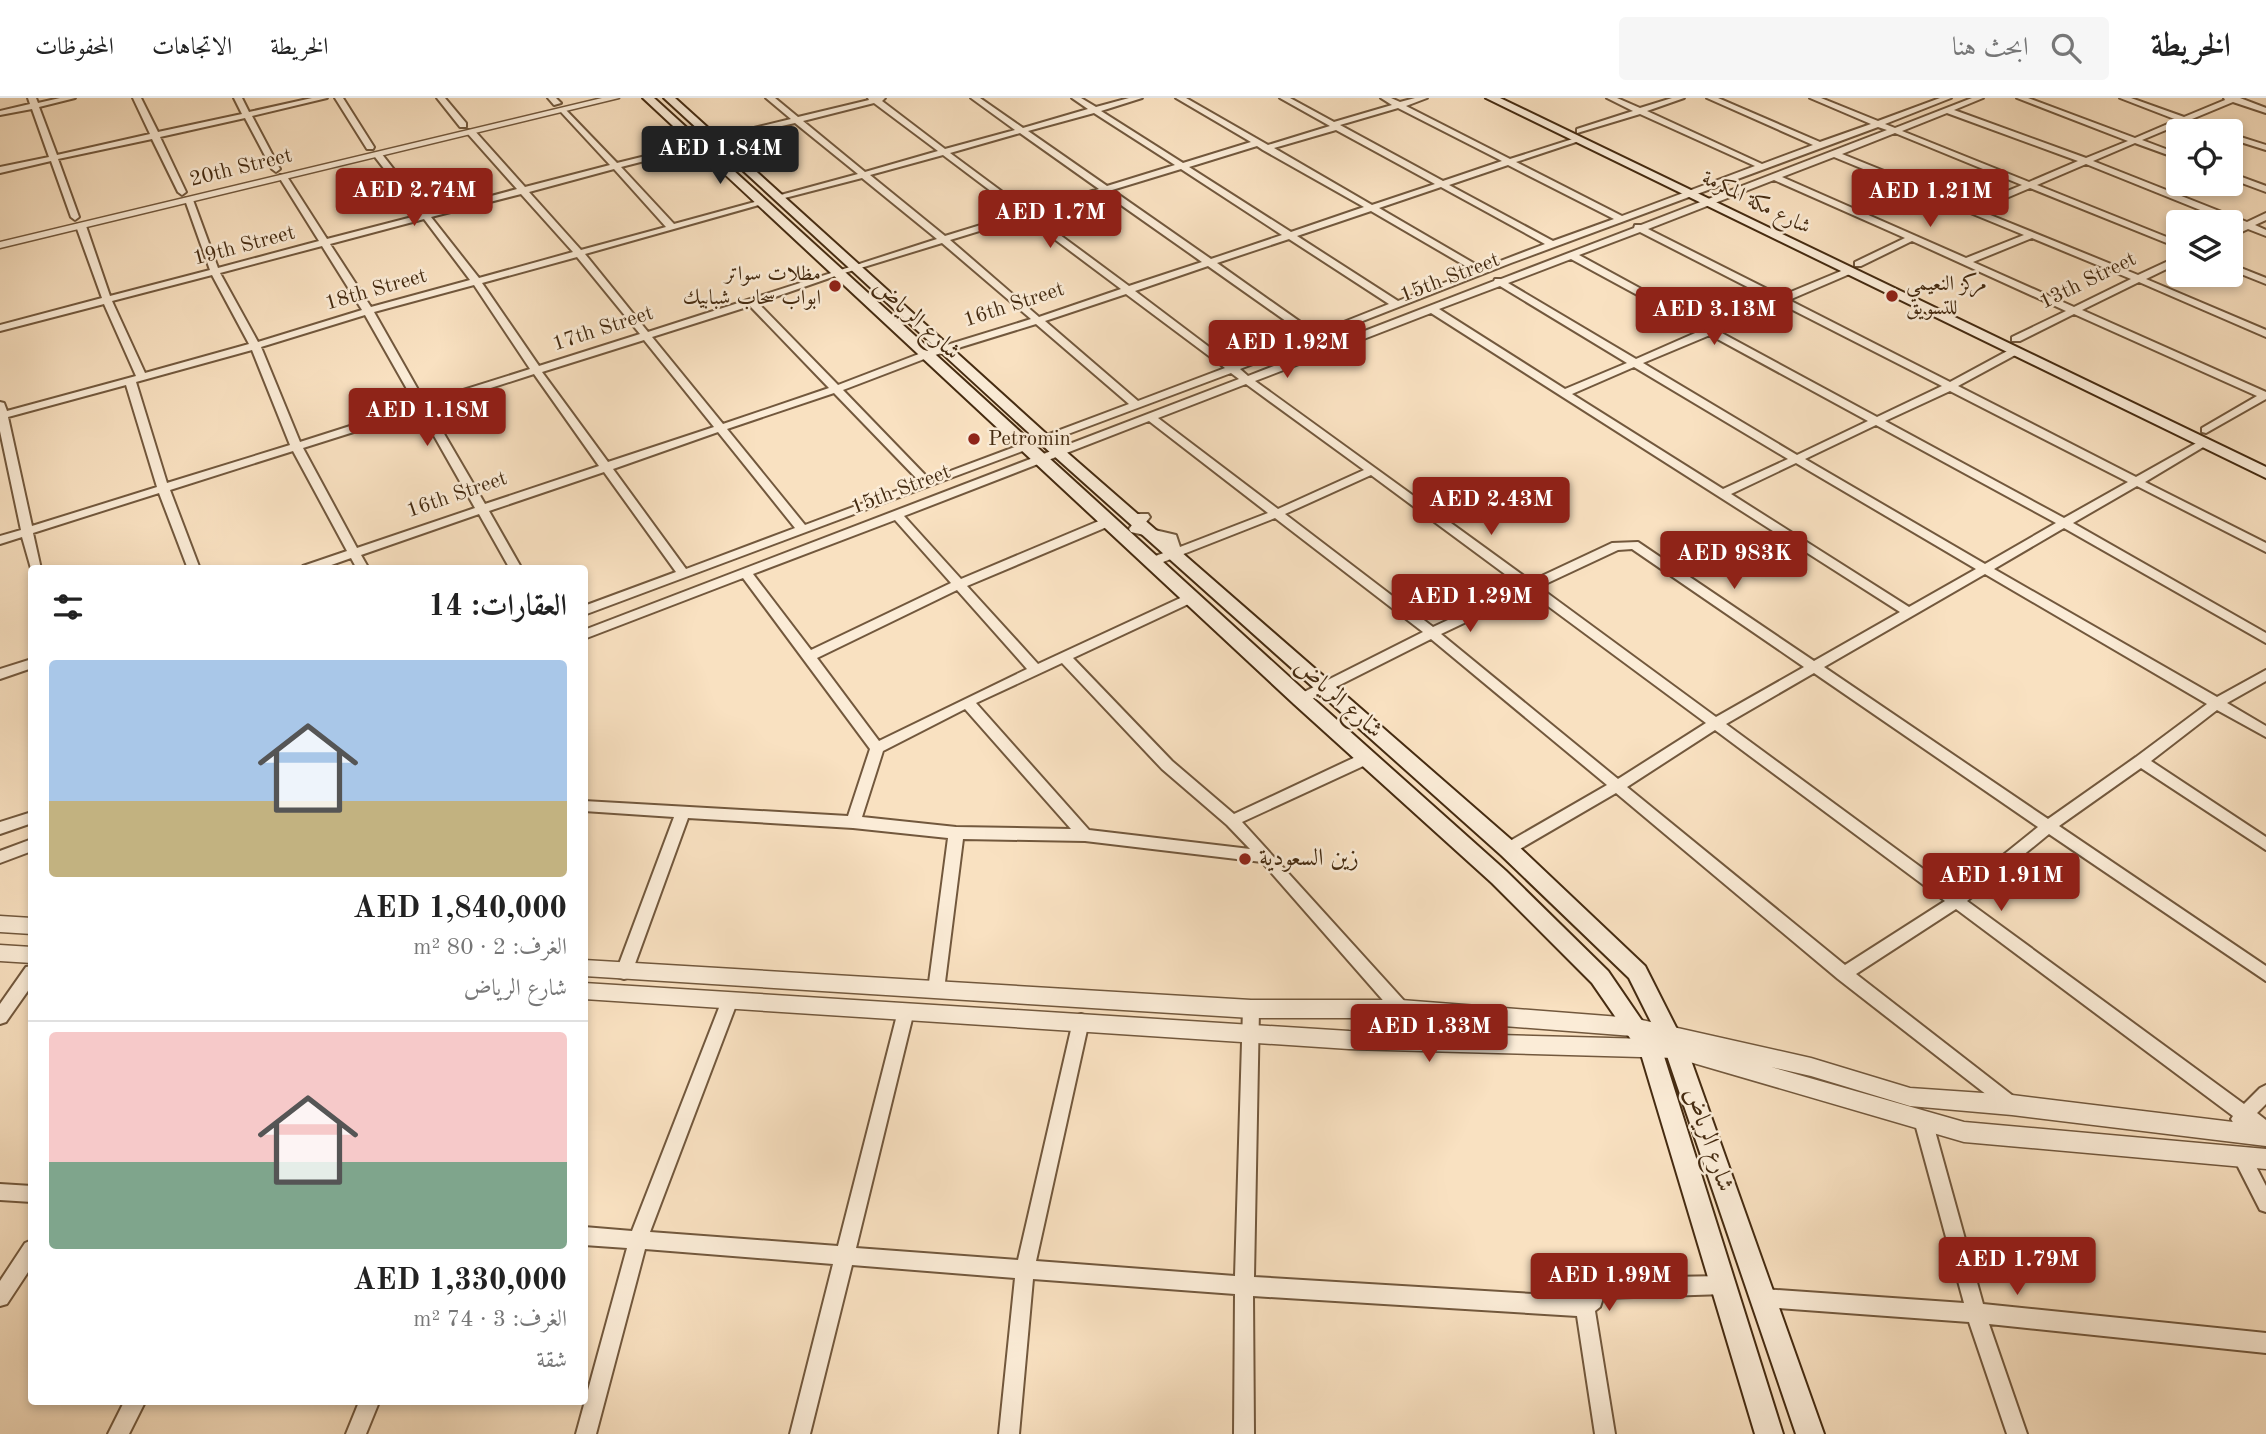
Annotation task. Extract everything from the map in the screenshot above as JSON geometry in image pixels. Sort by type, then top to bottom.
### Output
[{"type":"main road","name":"شارع الرياض","points":[[649,98],[699,144],[859,268],[1058,452],[1508,849],[1637,972],[1763,1298],[1810,1434]]},
{"type":"main road","name":"شارع الرياض","points":[[669,98],[715,141],[838,272],[1301,699],[1499,877],[1600,976],[1633,1027]]},
{"type":"main road","name":"شارع مكة المكرمة","points":[[1492,98],[1578,135],[2205,437],[2266,473]]},
{"type":"main road","name":"شارع مكة المكرمة","points":[[1511,98],[1578,135]]},
{"type":"main road","name":"شارع مكة المكرمة","points":[[2205,437],[2266,459]]},
{"type":"main road","name":"شارع الرياض","points":[[1665,1045],[1725,1285],[1769,1434]]},
{"type":"street","points":[[0,113],[34,102],[71,98]]},
{"type":"street","points":[[137,98],[185,196],[215,272],[255,346],[296,446],[361,565]]},
{"type":"street","points":[[238,98],[280,173],[368,311],[514,565]]},
{"type":"street","points":[[0,170],[323,98]]},
{"type":"street","points":[[339,98],[374,151],[477,282],[536,370],[683,574]]},
{"type":"street","points":[[441,98],[580,254],[803,530]]},
{"type":"street","name":"20th Street","points":[[0,234],[78,221],[185,196],[467,129],[578,98]]},
{"type":"street","name":"20th Street","points":[[558,104],[614,98]]},
{"type":"street","points":[[770,98],[944,240],[1136,405]]},
{"type":"street","points":[[715,141],[874,99],[887,98]]},
{"type":"street","points":[[975,98],[1314,336]]},
{"type":"street","points":[[1076,98],[1396,304]]},
{"type":"street","name":"18th Street","points":[[1,412],[255,346],[368,311],[1138,98]]},
{"type":"street","points":[[1180,98],[1481,271]]},
{"type":"street","points":[[1284,98],[1552,244]]},
{"type":"street","points":[[1385,98],[1621,219]]},
{"type":"street","points":[[1266,148],[1423,98]]},
{"type":"street","points":[[1611,98],[1763,167]]},
{"type":"street","name":"16th Street","points":[[319,565],[838,388],[928,354],[1036,321],[1443,185],[1680,98]]},
{"type":"street","points":[[1712,98],[1822,146]]},
{"type":"street","points":[[1814,98],[2166,240]]},
{"type":"street","points":[[1916,98],[1931,104]]},
{"type":"street","name":"15th Street","points":[[588,633],[1638,228],[1763,167],[1947,98]]},
{"type":"street","name":"15th Street","points":[[588,610],[1136,405],[1552,244],[1621,219],[1773,176],[1979,98]]},
{"type":"street","points":[[2021,98],[2166,151]]},
{"type":"street","points":[[2124,98],[2183,119]]},
{"type":"street","points":[[2188,119],[2232,98],[2266,111]]},
{"type":"street","points":[[874,99],[1245,379],[1531,586],[2266,1130]]},
{"type":"street","points":[[34,102],[136,378],[163,488],[192,565]]},
{"type":"street","points":[[558,104],[672,228]]},
{"type":"street","points":[[1947,110],[2088,162],[2266,233]]},
{"type":"street","points":[[1972,209],[2166,128]]},
{"type":"street","points":[[2243,140],[2266,148]]},
{"type":"street","name":"17th Street","points":[[0,540],[752,302],[838,272],[859,268],[1257,143]]},
{"type":"street","name":"19th Street","points":[[0,328],[699,144]]},
{"type":"street","points":[[1833,153],[2266,334]]},
{"type":"street","points":[[1773,176],[2266,395]]},
{"type":"street","points":[[2243,180],[2266,189]]},
{"type":"street","points":[[2243,228],[2266,216]]},
{"type":"street","name":"20th Street","points":[[0,245],[78,221]]},
{"type":"street","points":[[1638,228],[2266,548]]},
{"type":"street","points":[[1965,262],[2032,235]]},
{"type":"street","points":[[1565,393],[1783,302],[1912,238]]},
{"type":"street","points":[[1569,254],[2064,523],[2266,639]]},
{"type":"street","name":"13th Street","points":[[1724,493],[1949,387],[2074,309],[2166,265]]},
{"type":"street","points":[[2243,272],[2266,281]]},
{"type":"street","points":[[1498,281],[1796,459],[2266,732]]},
{"type":"street","points":[[752,302],[928,483]]},
{"type":"street","points":[[1430,308],[1908,612]]},
{"type":"street","points":[[1508,849],[1617,786],[1715,724],[2137,481],[2266,395]]},
{"type":"street","points":[[1,412],[34,565]]},
{"type":"street","points":[[1149,416],[1432,633],[1844,974],[2012,1105]]},
{"type":"street","points":[[1154,562],[1371,471]]},
{"type":"street","points":[[896,514],[1036,670]]},
{"type":"street","points":[[808,657],[958,585],[1110,521]]},
{"type":"street","points":[[1301,699],[1432,633],[1616,546],[1633,545],[2266,974]]},
{"type":"street","points":[[746,572],[877,748]]},
{"type":"street","points":[[853,822],[877,748],[967,702],[1193,597]]},
{"type":"street","points":[[1063,657],[1167,765],[1232,821],[1401,1009]]},
{"type":"street","points":[[0,674],[28,664]]},
{"type":"street","points":[[1844,974],[1955,902],[2049,826],[2217,703],[2266,674]]},
{"type":"street","points":[[967,702],[1085,835]]},
{"type":"street","points":[[1232,821],[1367,758]]},
{"type":"street","points":[[2141,761],[2266,844]]},
{"type":"street","points":[[588,806],[853,822],[956,834],[1085,835],[1266,857]]},
{"type":"street","points":[[624,972],[683,811]]},
{"type":"street","points":[[0,828],[28,818]]},
{"type":"street","points":[[936,990],[956,834]]},
{"type":"street","points":[[0,857],[28,846]]},
{"type":"street","points":[[0,924],[28,926]]},
{"type":"street","points":[[0,953],[28,955]]},
{"type":"street","points":[[588,968],[1251,1009],[1401,1009],[1633,1027],[1665,1045],[1964,1132],[2266,1159]]},
{"type":"street","points":[[0,1017],[28,978]]},
{"type":"street","points":[[588,991],[1349,1040],[1665,1045],[1811,1067],[1910,1097],[2012,1105],[2266,1136]]},
{"type":"street","points":[[586,1434],[638,1240],[730,1000]]},
{"type":"street","points":[[1244,1434],[1244,1286],[1251,1009]]},
{"type":"street","points":[[800,1434],[906,1012]]},
{"type":"street","points":[[1009,1434],[1025,1270],[1081,1021]]},
{"type":"street","points":[[2226,1132],[2266,1093]]},
{"type":"street","points":[[1923,1120],[1976,1313],[2017,1434]]},
{"type":"street","points":[[2242,1157],[2266,1204]]},
{"type":"street","points":[[0,1192],[28,1194]]},
{"type":"street","points":[[588,1236],[1244,1286],[1586,1307],[1593,1300],[1596,1290],[1609,1287],[1725,1285]]},
{"type":"street","points":[[0,1297],[28,1255]]},
{"type":"street","points":[[1763,1298],[1976,1313],[2266,1343]]},
{"type":"street","points":[[1586,1307],[1605,1434]]},
{"type":"street","points":[[118,1434],[133,1405]]},
{"type":"street","points":[[356,1434],[368,1405]]},
{"type":"place","name":"مظلات سواتر ابواب سحاب شبابيك","points":[[835,286]]},
{"type":"place","name":"مركز النعيمي للتسويق","points":[[1892,296]]},
{"type":"place","name":"Petromin","points":[[974,439]]},
{"type":"place","name":"زين السعودية","points":[[1245,859]]}]
